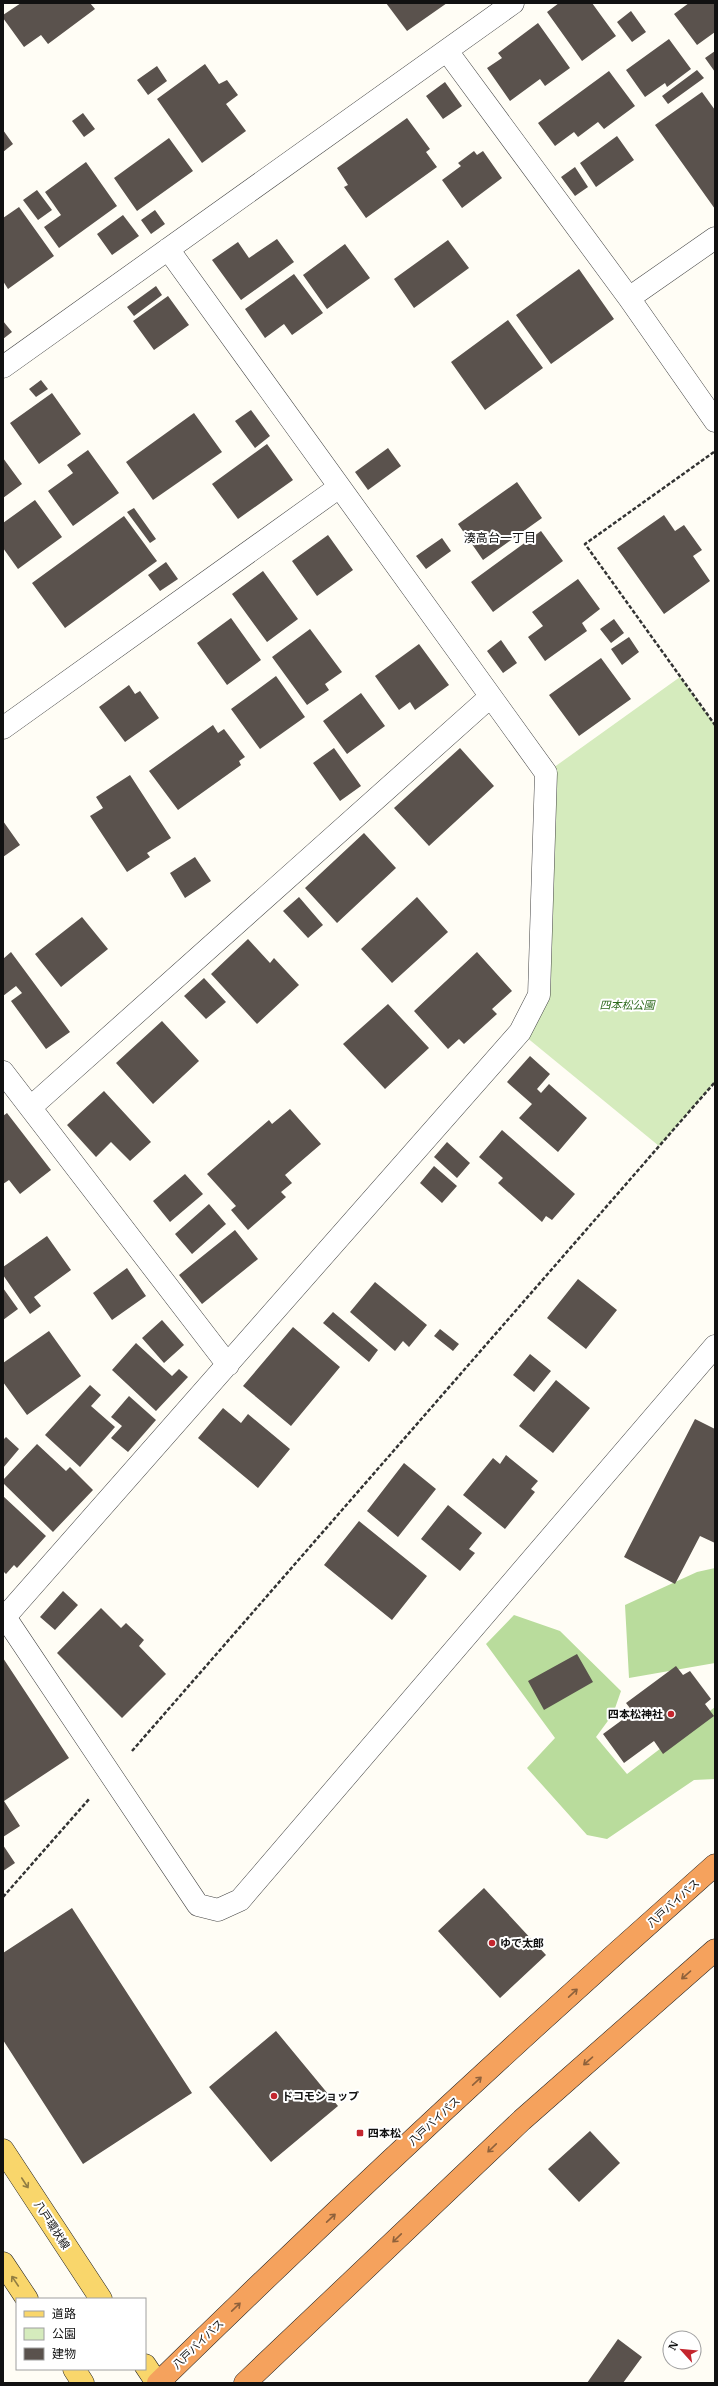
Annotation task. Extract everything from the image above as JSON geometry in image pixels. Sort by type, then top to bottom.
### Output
[{"type":"highway","name":"八戸バイパス","points":[[158,2383],[252,2291],[412,2142],[600,1968],[715,1865]]},
{"type":"highway","points":[[245,2383],[522,2120],[715,1950]]},
{"type":"main road","name":"八戸環状線","points":[[3,2150],[100,2298]]},
{"type":"main road","points":[[3,2263],[26,2298]]},
{"type":"main road","points":[[146,2366],[158,2383]]},
{"type":"main road","points":[[75,2370],[83,2383]]},
{"type":"street","points":[[3,367],[513,3]]},
{"type":"street","points":[[448,50],[629,298],[715,421]]},
{"type":"street","points":[[629,298],[715,238]]},
{"type":"street","points":[[168,249],[338,488],[546,773],[539,995],[520,1032],[228,1365],[4,1616],[112,1774],[198,1904],[218,1910],[240,1900],[715,1346]]},
{"type":"street","points":[[3,728],[338,488]]},
{"type":"street","points":[[31,1107],[490,697]]},
{"type":"street","points":[[3,1072],[228,1365]]},
{"type":"path","points":[[715,451],[585,544],[715,725]]},
{"type":"path","points":[[3,1897],[715,1082]]},
{"type":"green space","name":"四本松公園","points":[[680,677],[715,725],[715,1082],[659,1146],[520,1032],[539,995],[546,773]]},
{"type":"green space","points":[[715,1568],[715,1663],[629,1678],[625,1605],[697,1572]]},
{"type":"green space","points":[[514,1615],[560,1631],[621,1691],[613,1714],[596,1737],[627,1774],[715,1707],[715,1779],[694,1780],[607,1839],[587,1835],[527,1768],[555,1738],[486,1644]]},
{"type":"building","points":[[21,3],[90,3],[95,9],[48,44],[41,35],[24,47],[3,18],[3,15]]},
{"type":"building","points":[[386,3],[447,3],[407,31]]},
{"type":"building","points":[[559,3],[592,3],[616,36],[582,61],[547,12]]},
{"type":"building","points":[[689,3],[715,3],[715,32],[697,45],[674,14]]},
{"type":"building","points":[[631,11],[646,32],[632,42],[617,22]]},
{"type":"building","points":[[538,23],[570,68],[545,86],[540,79],[510,101],[487,68],[502,58],[498,53]]},
{"type":"building","points":[[669,39],[691,69],[667,87],[665,83],[645,97],[626,70]]},
{"type":"building","points":[[715,51],[715,72],[705,58]]},
{"type":"building","points":[[205,64],[219,84],[227,80],[238,95],[226,104],[246,131],[202,163],[157,99]]},
{"type":"building","points":[[157,66],[167,81],[148,95],[137,80]]},
{"type":"building","points":[[697,70],[704,78],[668,104],[662,96]]},
{"type":"building","points":[[609,71],[635,106],[604,129],[598,122],[578,137],[574,132],[555,146],[538,123]]},
{"type":"building","points":[[445,82],[462,106],[443,119],[426,96]]},
{"type":"building","points":[[702,92],[715,110],[715,209],[655,125]]},
{"type":"building","points":[[83,113],[95,129],[84,137],[72,121]]},
{"type":"building","points":[[407,118],[430,149],[426,152],[437,167],[366,218],[344,187],[348,185],[337,168]]},
{"type":"building","points":[[3,130],[13,144],[3,152]]},
{"type":"building","points":[[617,136],[634,160],[596,187],[580,163]]},
{"type":"building","points":[[169,138],[193,171],[137,211],[114,178]]},
{"type":"building","points":[[474,151],[477,155],[483,151],[502,178],[462,208],[442,180],[461,166],[458,163]]},
{"type":"building","points":[[86,162],[117,206],[59,248],[44,227],[61,215],[45,192]]},
{"type":"building","points":[[575,167],[588,187],[575,196],[561,177]]},
{"type":"building","points":[[37,190],[52,210],[38,220],[23,200]]},
{"type":"building","points":[[19,207],[54,256],[8,289],[3,281],[3,218]]},
{"type":"building","points":[[155,210],[165,224],[151,234],[141,220]]},
{"type":"building","points":[[123,215],[139,236],[112,255],[97,234]]},
{"type":"building","points":[[277,239],[294,262],[241,300],[212,260],[238,242],[249,258]]},
{"type":"building","points":[[448,240],[469,268],[414,308],[394,279]]},
{"type":"building","points":[[345,244],[370,278],[327,309],[303,275]]},
{"type":"building","points":[[579,269],[614,319],[551,364],[516,315]]},
{"type":"building","points":[[294,274],[323,313],[292,335],[284,324],[265,338],[245,309]]},
{"type":"building","points":[[156,286],[162,295],[134,316],[127,307]]},
{"type":"building","points":[[168,296],[189,325],[154,350],[133,321]]},
{"type":"building","points":[[508,320],[543,368],[485,410],[451,362]]},
{"type":"building","points":[[3,321],[12,332],[3,339]]},
{"type":"building","points":[[41,380],[48,389],[36,397],[29,389]]},
{"type":"building","points":[[52,393],[81,434],[39,464],[10,423]]},
{"type":"building","points":[[251,410],[270,436],[255,448],[235,421]]},
{"type":"building","points":[[194,413],[222,452],[153,500],[126,462]]},
{"type":"building","points":[[267,444],[293,480],[238,519],[212,484]]},
{"type":"building","points":[[388,448],[401,466],[368,490],[355,472]]},
{"type":"building","points":[[88,450],[119,493],[73,526],[48,491],[73,473],[67,465]]},
{"type":"building","points":[[3,458],[22,484],[3,498]]},
{"type":"building","points":[[517,482],[542,518],[483,560],[458,524]]},
{"type":"building","points":[[35,500],[62,537],[18,569],[3,548],[3,523]]},
{"type":"building","points":[[134,508],[156,539],[150,543],[127,512]]},
{"type":"building","points":[[664,515],[675,531],[684,525],[702,550],[693,556],[710,581],[664,614],[617,548]]},
{"type":"building","points":[[124,516],[157,561],[65,628],[32,583]]},
{"type":"building","points":[[541,531],[563,561],[493,612],[471,582]]},
{"type":"building","points":[[328,535],[353,570],[317,596],[292,561]]},
{"type":"building","points":[[442,538],[451,551],[426,569],[416,556]]},
{"type":"building","points":[[166,562],[178,579],[160,591],[148,575]]},
{"type":"building","points":[[263,571],[298,619],[267,642],[232,594]]},
{"type":"building","points":[[578,579],[600,609],[582,623],[587,631],[545,661],[528,637],[543,626],[532,612]]},
{"type":"building","points":[[231,618],[261,660],[227,685],[197,643]]},
{"type":"building","points":[[614,619],[624,633],[611,643],[600,629]]},
{"type":"building","points":[[310,629],[342,672],[325,684],[329,690],[307,705],[272,657]]},
{"type":"building","points":[[629,637],[639,652],[622,665],[611,649]]},
{"type":"building","points":[[501,640],[517,663],[503,673],[487,651]]},
{"type":"building","points":[[419,644],[449,685],[415,710],[410,702],[399,710],[375,676]]},
{"type":"building","points":[[601,658],[631,699],[579,736],[549,695]]},
{"type":"building","points":[[276,676],[305,717],[260,749],[231,709]]},
{"type":"building","points":[[129,685],[135,694],[140,691],[159,718],[125,742],[99,707]]},
{"type":"building","points":[[361,693],[385,726],[347,754],[323,721]]},
{"type":"building","points":[[213,725],[218,733],[224,729],[245,757],[239,761],[241,765],[178,810],[149,771]]},
{"type":"building","points":[[334,748],[361,786],[340,801],[313,763]]},
{"type":"building","points":[[460,748],[494,786],[429,846],[394,808]]},
{"type":"building","points":[[130,775],[171,838],[147,853],[150,857],[127,872],[90,816],[103,808],[96,797]]},
{"type":"building","points":[[3,821],[20,845],[3,857]]},
{"type":"building","points":[[364,833],[396,868],[337,923],[305,888]]},
{"type":"building","points":[[195,857],[211,881],[185,898],[170,873]]},
{"type":"building","points":[[299,897],[323,925],[308,938],[283,911]]},
{"type":"building","points":[[417,897],[448,932],[392,983],[361,949]]},
{"type":"building","points":[[82,917],[108,949],[61,987],[35,954]]},
{"type":"building","points":[[248,939],[270,963],[274,958],[299,985],[257,1024],[211,974]]},
{"type":"building","points":[[11,952],[70,1032],[46,1049],[11,1001],[22,993],[16,986],[3,996],[3,959]]},
{"type":"building","points":[[477,952],[512,991],[492,1009],[497,1014],[464,1044],[459,1039],[448,1049],[414,1011]]},
{"type":"building","points":[[204,978],[226,1002],[206,1019],[184,996]]},
{"type":"building","points":[[388,1004],[429,1048],[385,1089],[343,1044]]},
{"type":"building","points":[[162,1021],[199,1061],[153,1104],[116,1063]]},
{"type":"building","points":[[530,1056],[550,1074],[537,1089],[541,1093],[549,1084],[587,1118],[558,1152],[519,1118],[532,1104],[507,1082]]},
{"type":"building","points":[[104,1091],[151,1142],[130,1161],[111,1142],[96,1157],[67,1125]]},
{"type":"building","points":[[290,1109],[321,1144],[285,1175],[292,1183],[281,1192],[286,1197],[248,1230],[231,1210],[236,1206],[207,1174],[269,1120],[272,1124]]},
{"type":"building","points":[[7,1113],[51,1170],[20,1194],[9,1180],[3,1184],[3,1116]]},
{"type":"building","points":[[502,1130],[575,1194],[552,1220],[546,1216],[542,1222],[498,1183],[503,1178],[479,1157]]},
{"type":"building","points":[[447,1142],[470,1163],[457,1178],[434,1157]]},
{"type":"building","points":[[434,1166],[457,1186],[442,1203],[420,1183]]},
{"type":"building","points":[[185,1174],[203,1194],[170,1222],[153,1201]]},
{"type":"building","points":[[209,1204],[226,1224],[192,1254],[175,1234]]},
{"type":"building","points":[[235,1230],[258,1259],[202,1304],[179,1275]]},
{"type":"building","points":[[47,1236],[71,1270],[34,1297],[41,1306],[30,1314],[3,1275],[3,1267]]},
{"type":"building","points":[[127,1268],[146,1296],[112,1320],[93,1293]]},
{"type":"building","points":[[578,1279],[617,1310],[586,1349],[547,1318]]},
{"type":"building","points":[[375,1282],[427,1325],[409,1347],[403,1341],[395,1351],[350,1312]]},
{"type":"building","points":[[3,1288],[18,1309],[3,1320]]},
{"type":"building","points":[[333,1312],[378,1350],[369,1362],[323,1323]]},
{"type":"building","points":[[162,1320],[184,1345],[164,1363],[142,1338]]},
{"type":"building","points":[[293,1327],[340,1367],[291,1426],[243,1386]]},
{"type":"building","points":[[440,1329],[459,1344],[453,1351],[434,1336]]},
{"type":"building","points":[[49,1331],[81,1376],[27,1415],[3,1382],[3,1363]]},
{"type":"building","points":[[136,1343],[172,1376],[179,1369],[188,1377],[156,1411],[112,1370]]},
{"type":"building","points":[[530,1354],[551,1371],[534,1392],[513,1375]]},
{"type":"building","points":[[556,1380],[590,1408],[553,1453],[519,1426]]},
{"type":"building","points":[[90,1385],[101,1395],[91,1406],[115,1427],[80,1467],[45,1435]]},
{"type":"building","points":[[129,1396],[156,1420],[128,1452],[111,1438],[122,1426],[111,1417]]},
{"type":"building","points":[[223,1408],[241,1423],[248,1414],[290,1449],[258,1488],[198,1438]]},
{"type":"building","points":[[695,1419],[715,1429],[715,1543],[700,1536],[675,1584],[624,1557]]},
{"type":"building","points":[[6,1437],[19,1449],[3,1468],[3,1440]]},
{"type":"building","points":[[37,1444],[66,1471],[70,1467],[93,1490],[53,1532],[3,1483],[3,1480]]},
{"type":"building","points":[[506,1455],[538,1481],[531,1489],[535,1492],[505,1529],[463,1495],[493,1458],[500,1464]]},
{"type":"building","points":[[404,1463],[436,1489],[398,1537],[367,1511]]},
{"type":"building","points":[[3,1496],[46,1536],[17,1568],[14,1565],[6,1574],[3,1571]]},
{"type":"building","points":[[448,1505],[482,1533],[469,1549],[475,1553],[460,1571],[421,1539]]},
{"type":"building","points":[[359,1521],[427,1576],[392,1620],[324,1565]]},
{"type":"building","points":[[63,1591],[78,1605],[55,1630],[40,1617]]},
{"type":"building","points":[[101,1608],[121,1628],[126,1623],[144,1640],[139,1646],[166,1674],[122,1718],[57,1653]]},
{"type":"building","points":[[577,1654],[593,1682],[544,1710],[528,1681]]},
{"type":"building","points":[[3,1658],[69,1758],[4,1801],[20,1826],[3,1837]]},
{"type":"building","name":"四本松神社","points":[[676,1666],[683,1675],[690,1671],[711,1699],[705,1704],[714,1716],[663,1754],[654,1741],[624,1763],[603,1734],[633,1712],[626,1703]]},
{"type":"building","points":[[3,1845],[15,1863],[3,1871]]},
{"type":"building","name":"ゆで太郎","points":[[484,1888],[546,1955],[500,1998],[438,1931]]},
{"type":"building","points":[[72,1908],[192,2093],[83,2164],[3,2040],[3,1953]]},
{"type":"building","name":"ドコモショップ","points":[[276,2031],[338,2106],[271,2162],[209,2087]]},
{"type":"building","points":[[590,2131],[620,2163],[579,2202],[548,2169]]},
{"type":"building","points":[[618,2339],[642,2357],[623,2383],[587,2383]]},
{"type":"place","name":"四本松神社","points":[[671,1714]]},
{"type":"place","name":"ゆで太郎","points":[[492,1943]]},
{"type":"place","name":"ドコモショップ","points":[[274,2096]]},
{"type":"place","name":"四本松","points":[[360,2133]]},
{"type":"district","name":"湊高台一丁目","points":[[500,537]]}]
